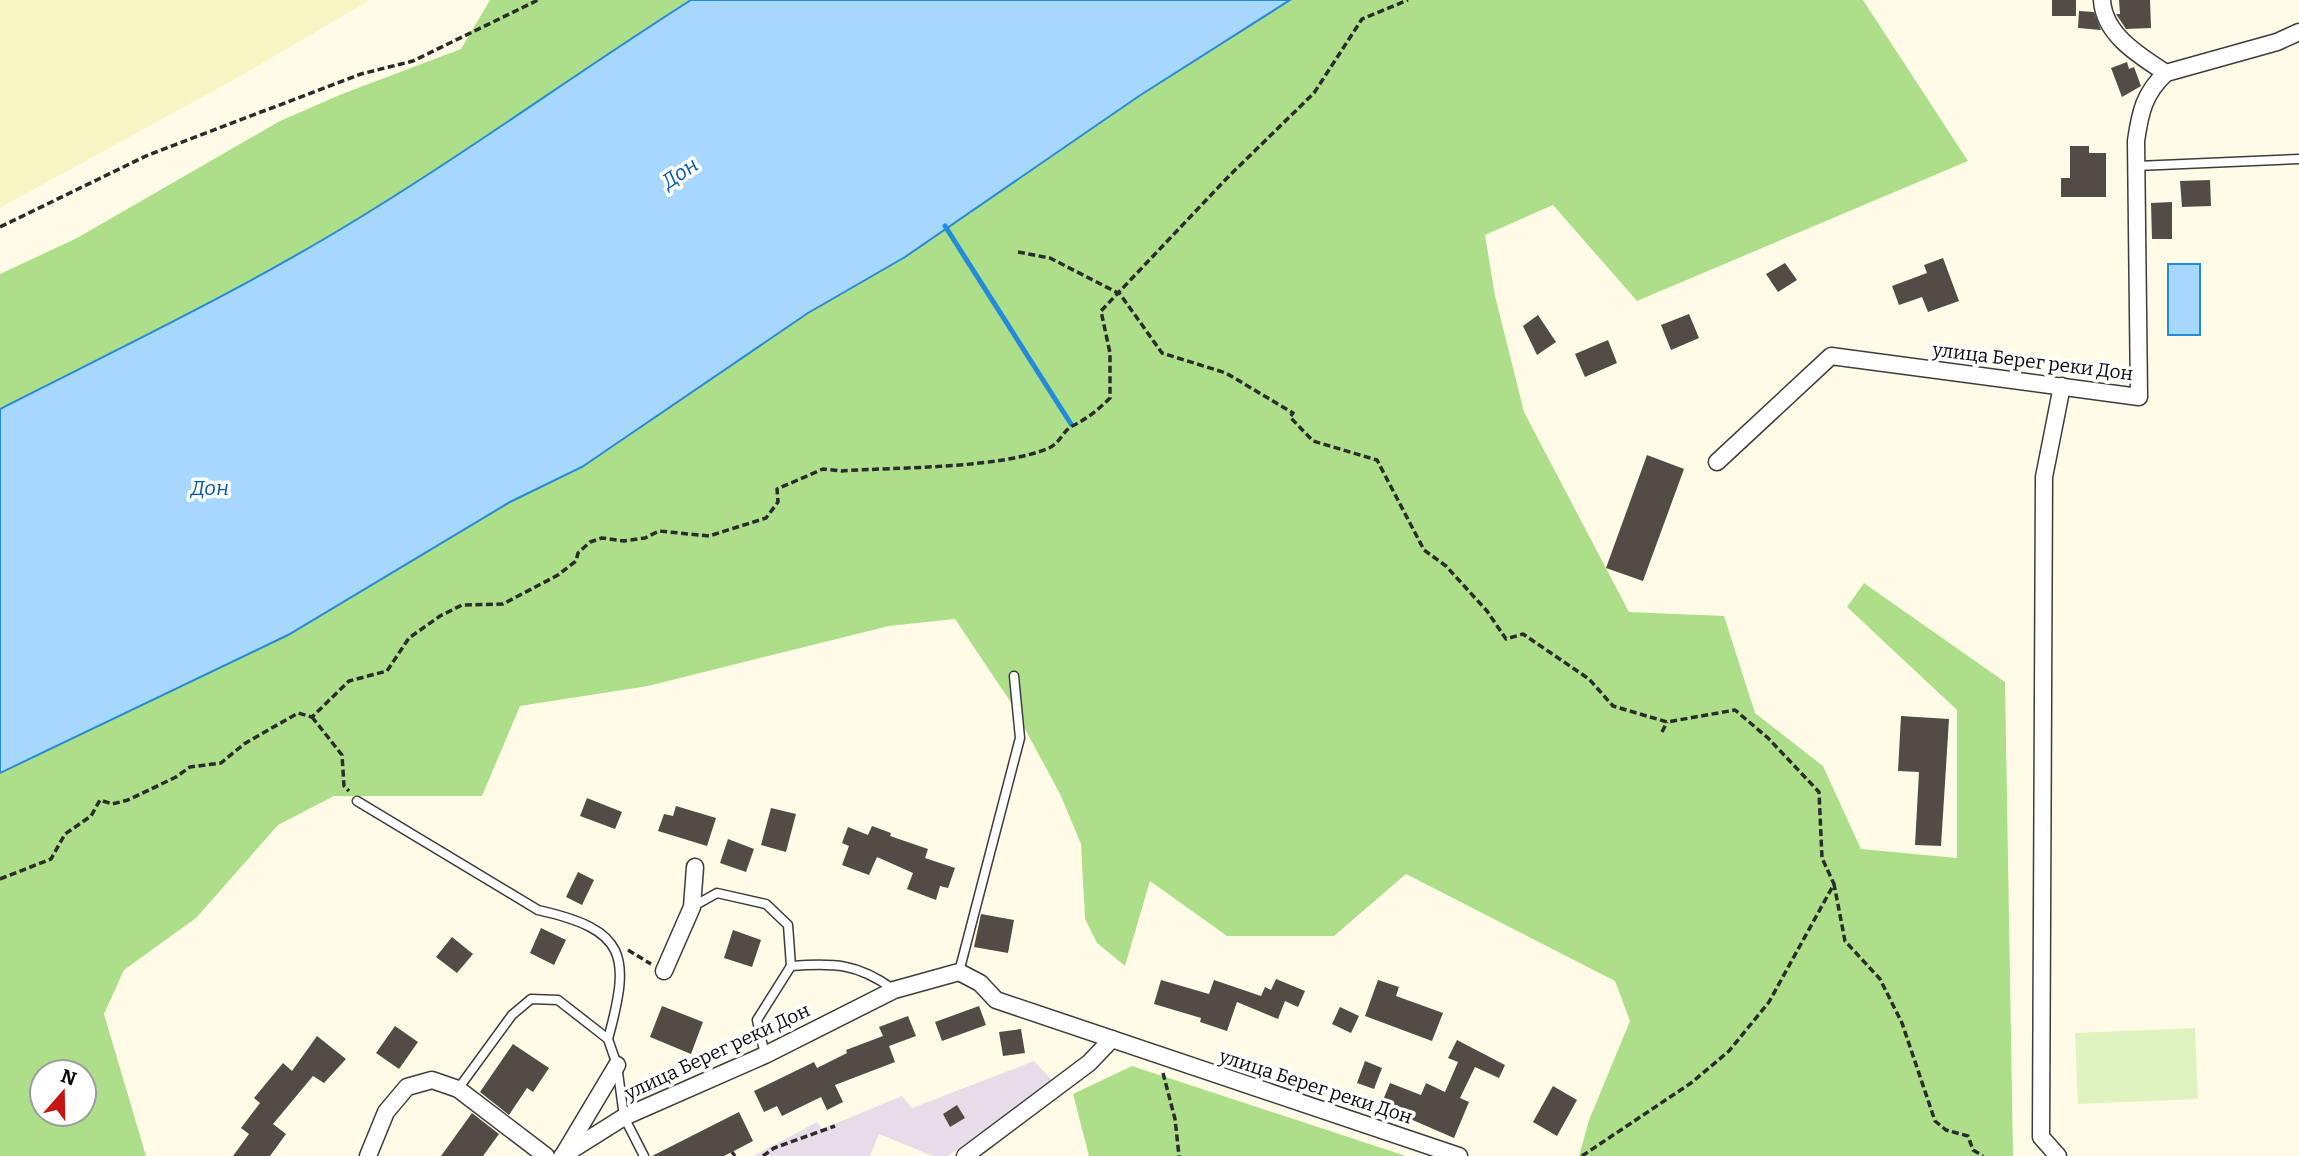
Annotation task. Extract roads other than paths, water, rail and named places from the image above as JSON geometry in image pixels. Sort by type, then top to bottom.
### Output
[{"type":"street","points":[[2102,0],[2111,27],[2133,52],[2166,73],[2277,43],[2299,32]]},
{"type":"street","name":"улица Берег реки Дон","points":[[1717,462],[1832,356],[2139,397],[2137,166],[2141,106],[2153,85],[2166,73]]},
{"type":"street","points":[[2058,1156],[2041,1137],[2042,665],[2043,477],[2062,386]]},
{"type":"street","points":[[664,971],[692,906],[695,867]]},
{"type":"street","name":"улица Берег реки Дон","points":[[563,1155],[624,1116],[765,1055],[894,990],[959,972],[980,983],[996,1000],[1112,1039],[1159,1058],[1301,1100],[1459,1156]]},
{"type":"street","points":[[965,1156],[1089,1063],[1112,1039]]},
{"type":"street","points":[[563,1155],[617,1065]]},
{"type":"street","points":[[368,1156],[386,1112],[408,1087],[432,1080],[458,1089],[547,1156]]},
{"type":"lane","points":[[2137,166],[2299,159]]},
{"type":"lane","points":[[959,972],[1020,738],[1014,676]]},
{"type":"lane","points":[[357,801],[538,910],[571,917],[611,939],[621,961],[619,1000],[608,1039]]},
{"type":"lane","points":[[692,906],[717,893],[766,904],[788,925],[790,966],[757,1020],[765,1055]]},
{"type":"lane","points":[[790,966],[835,963],[871,973],[894,990]]},
{"type":"lane","points":[[458,1089],[512,1014],[531,999],[558,1000],[608,1039],[617,1065],[624,1116],[644,1156]]},
{"type":"water","name":"Дон","points":[[691,0],[1290,0],[1139,96],[905,257],[808,313],[582,467],[510,502],[288,635],[0,773],[0,409],[215,300],[341,229]]},
{"type":"water","points":[[2168,264],[2200,264],[2200,335],[2168,335]]},
{"type":"waterway","points":[[945,226],[1071,424]]}]
